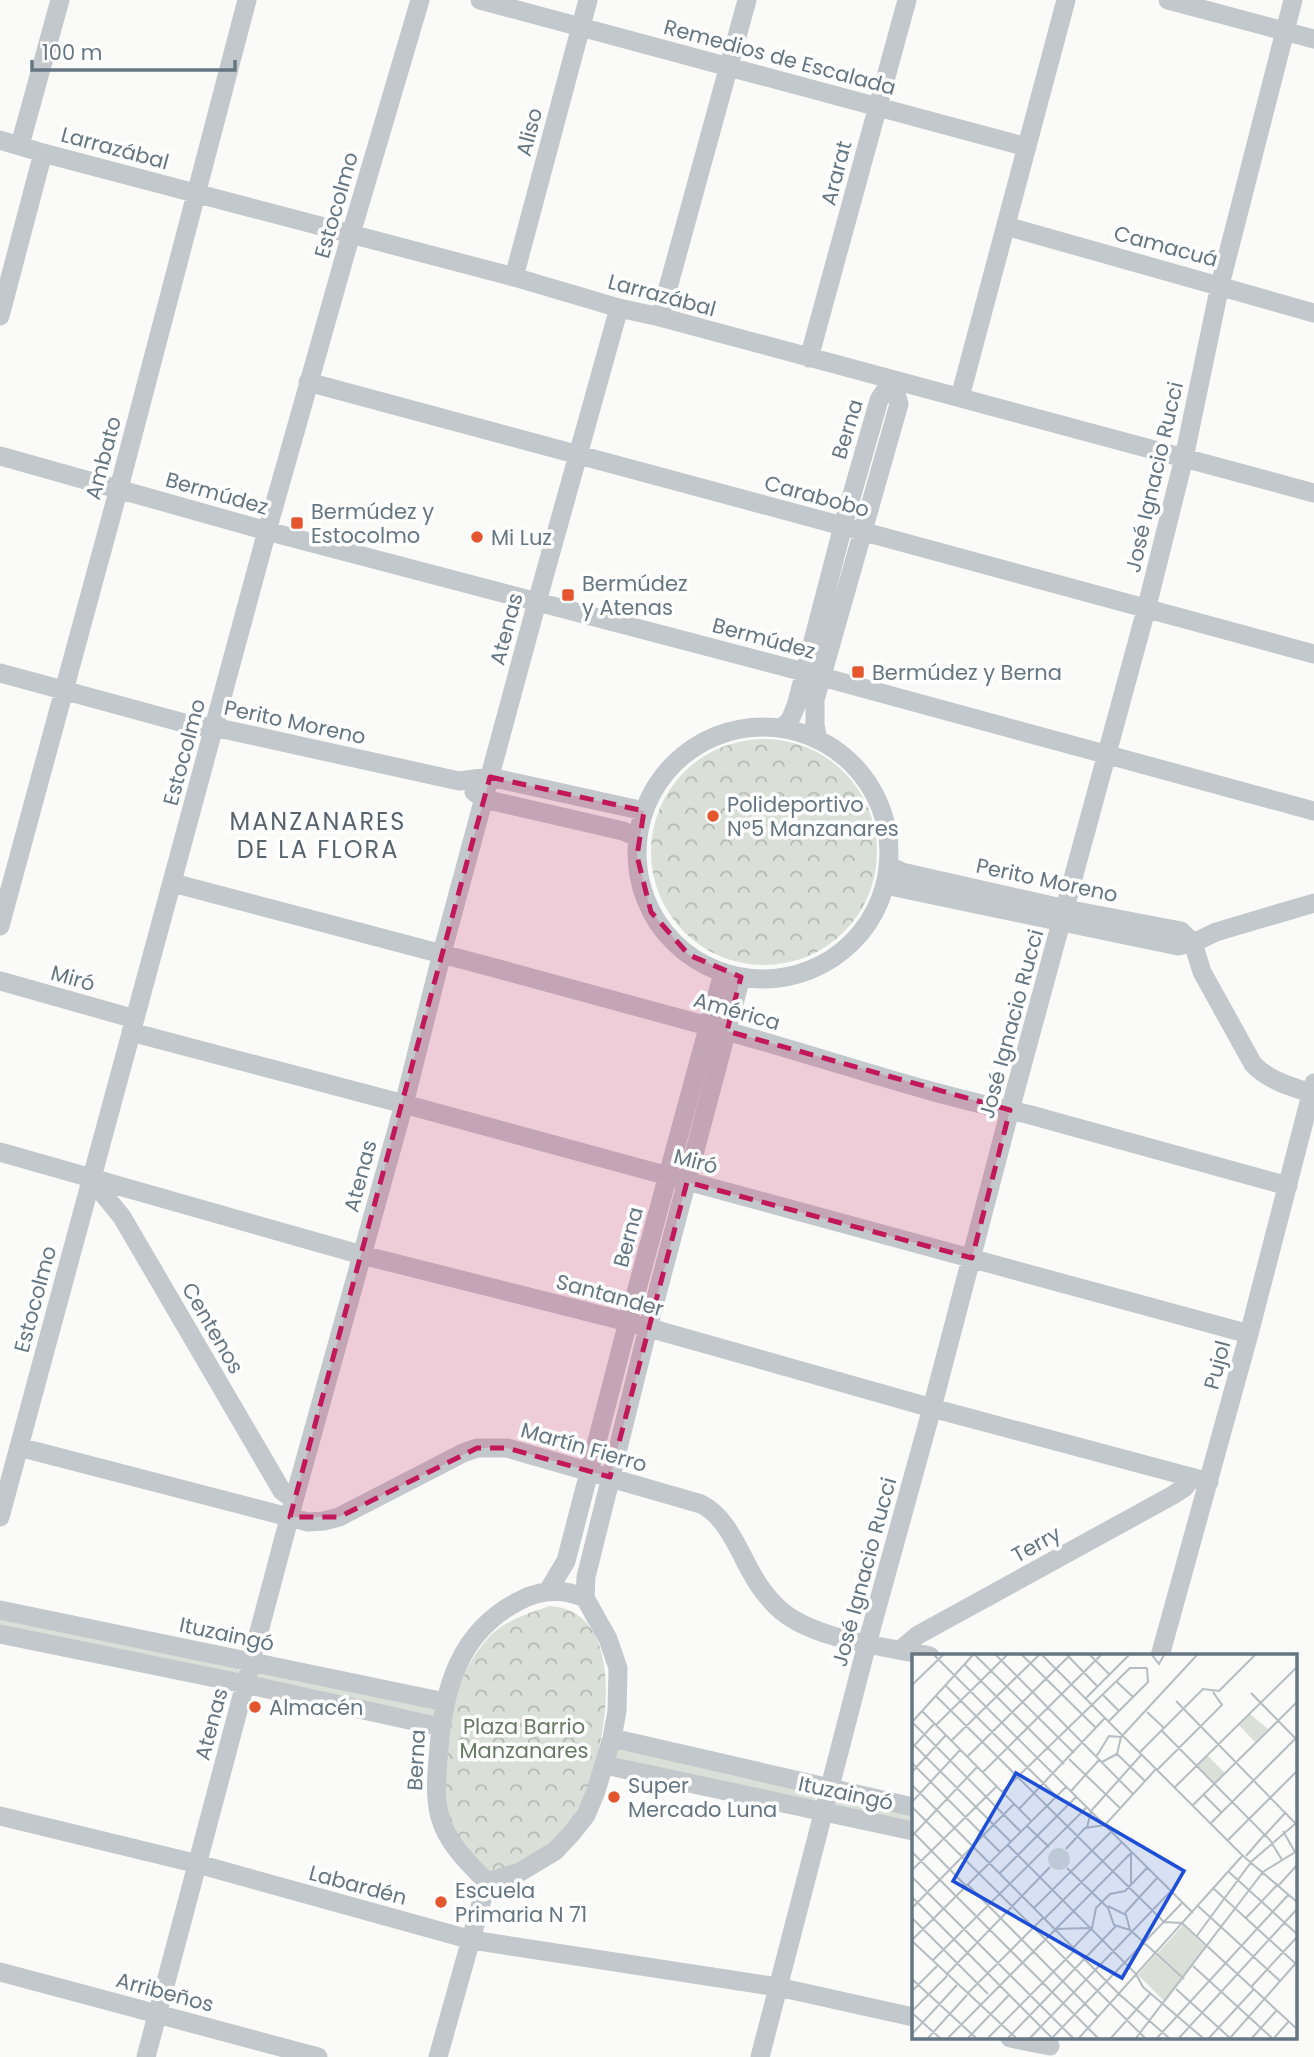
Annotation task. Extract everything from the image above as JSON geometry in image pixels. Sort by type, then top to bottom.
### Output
[{"type":"street","points":[[20,145],[60,0]]},
{"type":"street","name":"Ambato","points":[[0,926],[247,0]]},
{"type":"street","name":"Estocolmo","points":[[0,1517],[4,1482],[19,1447],[308,382],[420,0]]},
{"type":"street","name":"Remedios de Escalada","points":[[480,0],[1027,147]]},
{"type":"street","name":"Aliso","points":[[514,277],[588,0]]},
{"type":"street","points":[[660,317],[747,0]]},
{"type":"street","name":"Ararat","points":[[809,358],[907,0]]},
{"type":"street","points":[[960,397],[1066,0]]},
{"type":"street","points":[[1168,0],[1314,39]]},
{"type":"street","name":"José Ignacio Rucci","points":[[760,2057],[867,1644],[1146,610],[1184,458],[1220,285],[1293,0]]},
{"type":"street","name":"Larrazábal","points":[[0,140],[1314,493]]},
{"type":"street","points":[[0,316],[43,153]]},
{"type":"street","name":"Camacuá","points":[[1006,226],[1314,313]]},
{"type":"street","name":"Atenas","points":[[146,2057],[292,1509],[404,1104],[442,953],[619,308]]},
{"type":"street","name":"Berna","points":[[818,740],[813,675],[843,526],[878,400],[892,380]]},
{"type":"street","name":"Berna","points":[[782,728],[794,714],[813,675],[862,531],[899,404],[892,380]]},
{"type":"street","name":"Carabobo","points":[[308,382],[577,457],[862,531],[1314,654]]},
{"type":"street","name":"Bermúdez","points":[[0,456],[267,531],[1314,811]]},
{"type":"street","name":"Perito Moreno","points":[[0,673],[195,726],[214,727],[459,781],[490,777],[644,811]]},
{"type":"street","points":[[744,728],[782,728],[818,740],[834,749],[862,776],[881,809],[886,827],[888,865],[885,885],[870,919],[859,935],[831,959],[814,968],[778,978],[732,975],[705,965],[689,955],[662,928],[644,894],[639,875],[638,837],[651,793],[675,762],[698,745],[724,733],[744,728]]},
{"type":"street","name":"Perito Moreno","points":[[459,781],[484,799],[623,831],[638,837]]},
{"type":"street","name":"Perito Moreno","points":[[888,865],[902,872],[1064,916]]},
{"type":"street","name":"América","points":[[173,883],[442,953],[984,1105],[1288,1186]]},
{"type":"street","name":"Perito Moreno","points":[[885,885],[1064,916],[1181,932],[1193,943]]},
{"type":"street","points":[[1313,1090],[1276,1080],[1253,1064],[1202,972],[1193,943],[1216,932],[1314,903]]},
{"type":"street","name":"Berna","points":[[487,1882],[468,1863],[441,1820],[436,1781],[445,1702],[459,1662],[481,1628],[493,1616],[525,1598],[548,1591],[562,1590],[585,1598],[586,1577],[648,1328],[678,1179],[732,975]]},
{"type":"street","name":"Miró","points":[[0,981],[133,1025],[404,1104],[1250,1334]]},
{"type":"street","name":"Pujol","points":[[1160,1654],[1200,1479],[1250,1334],[1313,1090]]},
{"type":"street","name":"Santander","points":[[0,1152],[362,1255],[628,1322],[932,1408],[1200,1479]]},
{"type":"street","name":"Centenos","points":[[91,1179],[121,1215],[292,1509]]},
{"type":"street","name":"Berna","points":[[548,1591],[566,1561],[628,1322],[678,1179]]},
{"type":"street","points":[[121,1215],[122,1202],[131,1191]]},
{"type":"street","name":"Martín Fierro","points":[[19,1447],[292,1509],[308,1521],[339,1517],[477,1448],[507,1448],[711,1508],[728,1531],[753,1576],[778,1607],[793,1620],[867,1644],[920,1654]]},
{"type":"street","name":"Terry","points":[[900,1650],[918,1635],[1200,1479]]},
{"type":"street","points":[[438,2057],[487,1882],[520,1872],[555,1851],[586,1815],[605,1765],[617,1711],[618,1668],[608,1639],[585,1598]]},
{"type":"street","name":"Ituzaingó","points":[[0,1609],[445,1702]]},
{"type":"street","points":[[0,1634],[441,1727]]},
{"type":"street","name":"Ituzaingó","points":[[612,1738],[912,1807]]},
{"type":"street","name":"Ituzaingó","points":[[605,1765],[912,1831]]},
{"type":"street","name":"Labardén","points":[[0,1816],[198,1864],[472,1940],[778,1987],[912,2017]]},
{"type":"street","name":"Arribeños","points":[[0,1972],[318,2057]]},
{"type":"street","points":[[1014,2039],[1050,2047]]},
{"type":"highlighted area","points":[[490,777],[644,811],[637,856],[651,912],[689,955],[741,977],[727,1031],[1010,1110],[972,1258],[687,1182],[610,1477],[507,1448],[477,1448],[339,1517],[290,1517]]},
{"type":"green space","points":[[753,739],[775,739],[817,752],[836,764],[852,780],[869,809],[877,852],[869,895],[852,924],[836,940],[807,957],[775,965],[753,965],[711,952],[692,940],[676,924],[659,895],[651,863],[651,841],[664,799],[676,780],[692,764],[721,747]]},
{"type":"green space","name":"Plaza Barrio Manzanares","points":[[549,1606],[578,1615],[596,1636],[604,1667],[606,1703],[601,1740],[579,1808],[566,1830],[536,1855],[519,1864],[491,1872],[477,1862],[454,1832],[449,1820],[445,1772],[452,1710],[466,1671],[489,1637],[509,1622]]},
{"type":"green space","points":[[0,1618],[239,1666],[237,1676],[0,1626]]},
{"type":"green space","points":[[253,1668],[437,1706],[435,1716],[251,1678]]},
{"type":"green space","points":[[615,1743],[817,1790],[814,1805],[612,1759]]},
{"type":"green space","points":[[835,1796],[912,1813],[912,1825],[833,1808]]},
{"type":"place","name":"Bermúdez y Estocolmo","points":[[297,523]]},
{"type":"place","name":"Mi Luz","points":[[477,537]]},
{"type":"place","name":"Bermúdez y Atenas","points":[[568,595]]},
{"type":"place","name":"Bermúdez y Berna","points":[[858,672]]},
{"type":"place","name":"Polideportivo Nº5 Manzanares","points":[[713,816]]},
{"type":"place","name":"Almacén","points":[[255,1707]]},
{"type":"place","name":"Super Mercado Luna","points":[[614,1797]]},
{"type":"place","name":"Escuela Primaria N 71","points":[[441,1902]]},
{"type":"district","name":"MANZANARES DE LA FLORA","points":[[318,835]]}]
